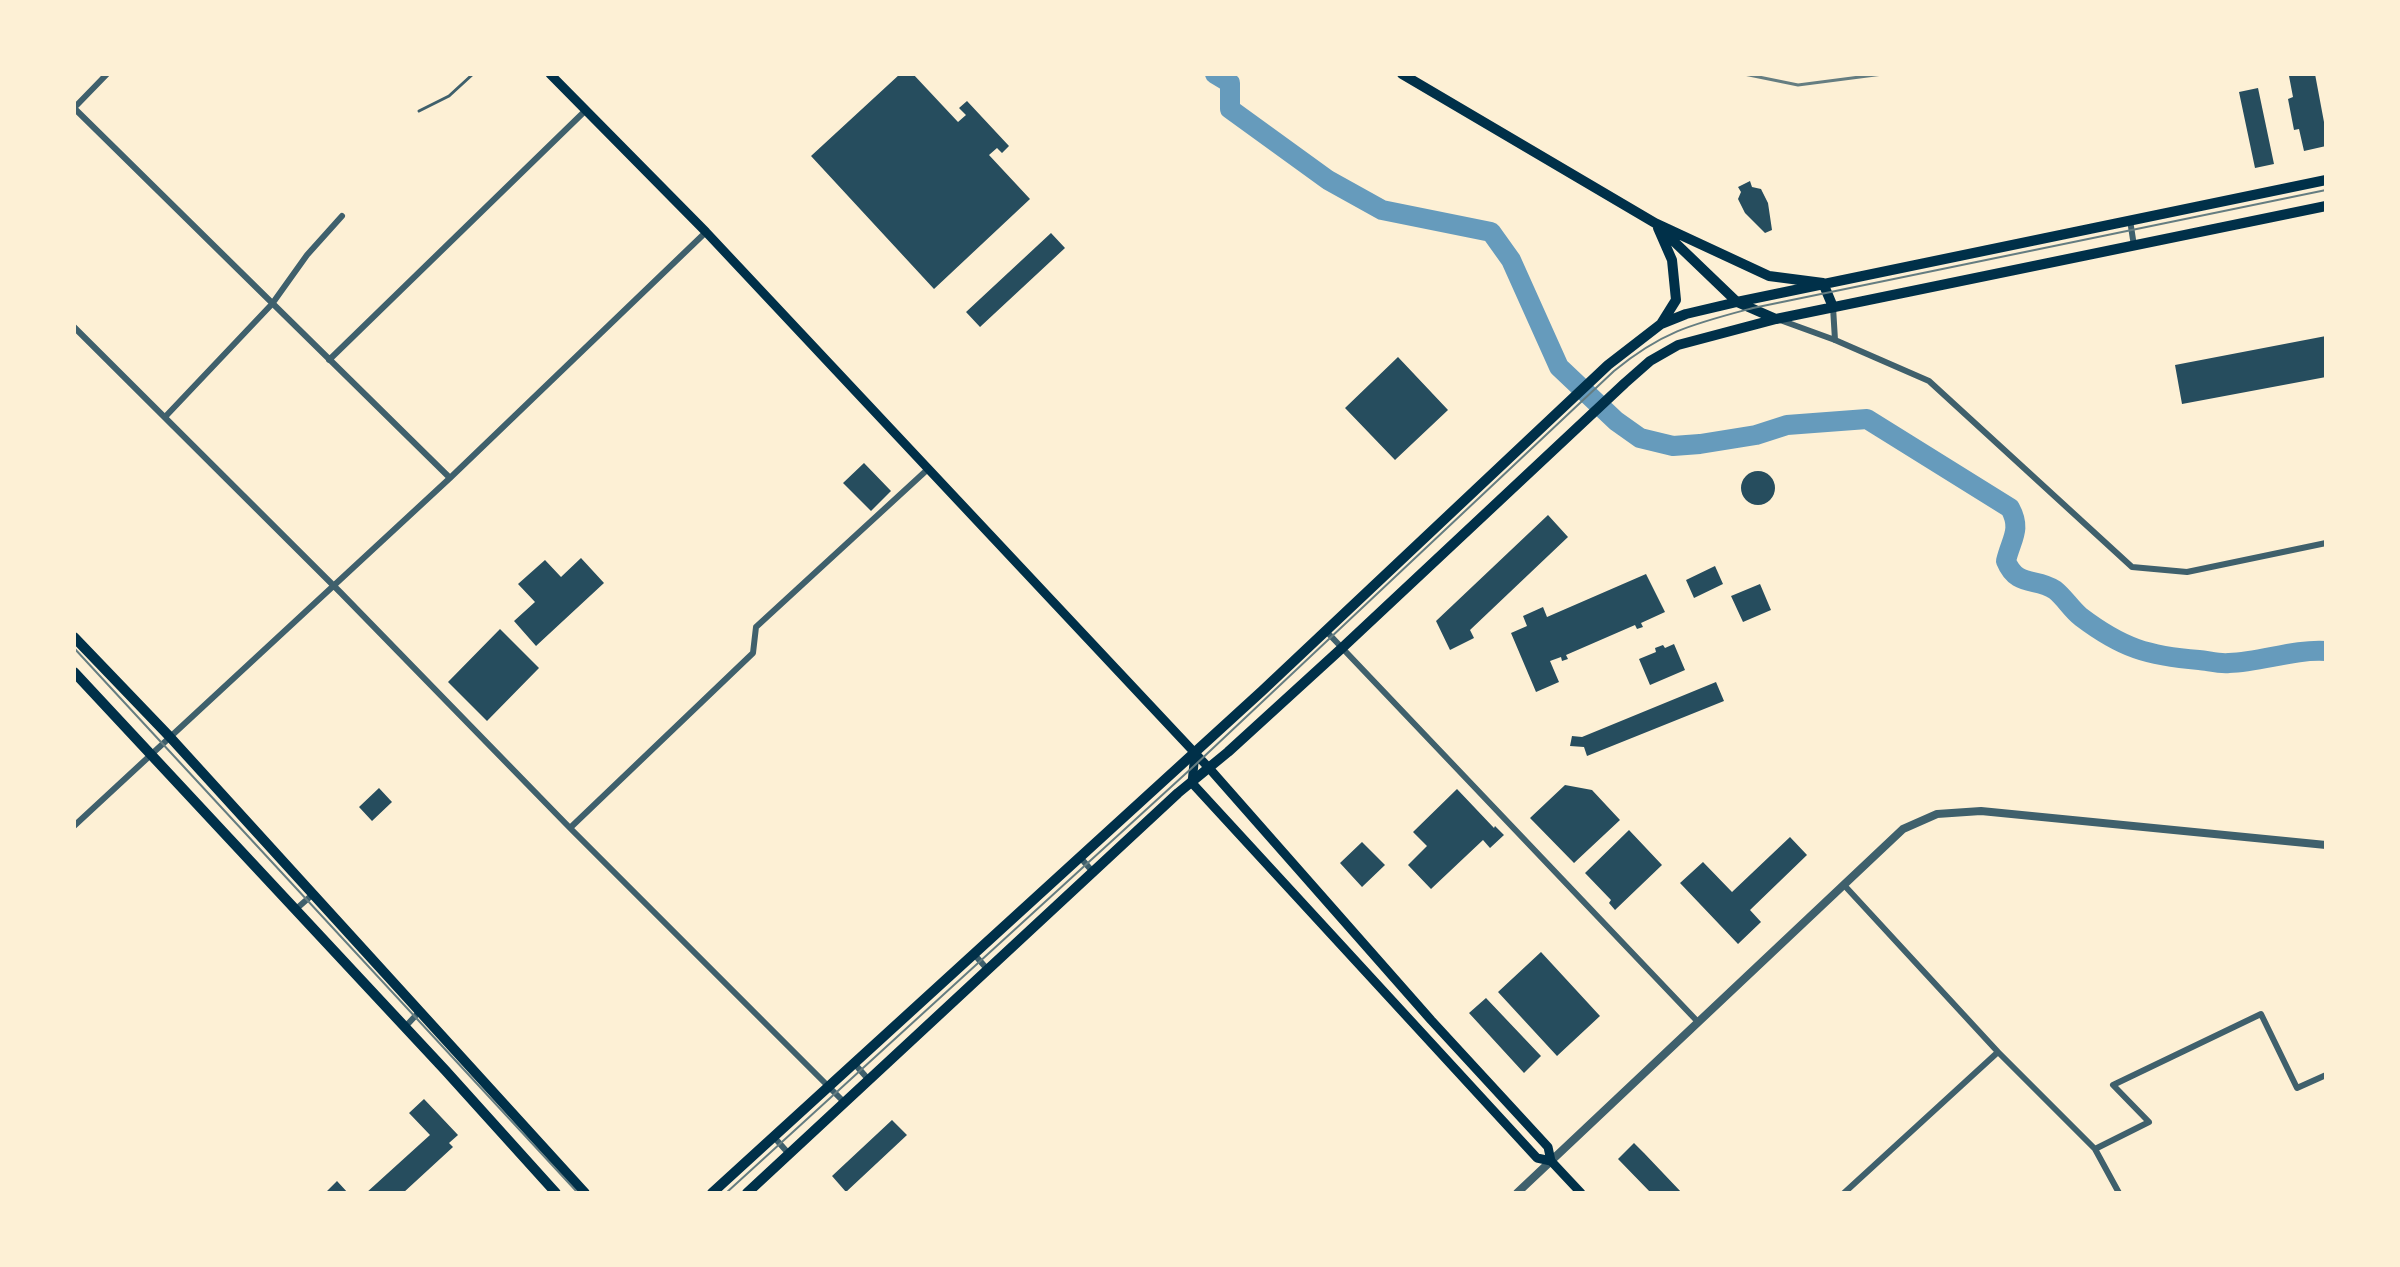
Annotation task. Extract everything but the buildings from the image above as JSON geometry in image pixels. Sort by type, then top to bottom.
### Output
[{"type":"main road","points":[[550,74],[706,232],[1209,768],[1431,1020],[1548,1147],[1551,1161],[1581,1193]]},
{"type":"main road","points":[[1402,74],[1655,223],[1769,276],[1823,283]]},
{"type":"main road","points":[[712,1193],[1195,753],[1608,365],[1661,324],[1686,314],[1823,283],[2326,180]]},
{"type":"main road","points":[[747,1193],[1650,361],[1678,345],[1776,319],[2326,206]]},
{"type":"main road","points":[[1655,223],[1737,302],[1776,319]]},
{"type":"main road","points":[[1655,223],[1672,260],[1676,300],[1661,324]]},
{"type":"main road","points":[[1823,283],[1833,307]]},
{"type":"main road","points":[[74,637],[169,736],[585,1193]]},
{"type":"main road","points":[[74,672],[556,1193]]},
{"type":"main road","points":[[1195,753],[1192,783],[1537,1158],[1551,1161]]},
{"type":"street","points":[[107,74],[74,108],[450,478]]},
{"type":"street","points":[[329,360],[586,110]]},
{"type":"street","points":[[165,417],[272,304],[307,255],[342,216]]},
{"type":"street","points":[[2130,220],[2134,246]]},
{"type":"street","points":[[74,826],[450,478],[706,232]]},
{"type":"street","points":[[1833,307],[1835,340]]},
{"type":"street","points":[[1776,319],[1835,340],[1929,381],[2132,567],[2187,572],[2326,543]]},
{"type":"street","points":[[74,327],[844,1102]]},
{"type":"street","points":[[570,828],[753,653],[756,627],[928,469]]},
{"type":"street","points":[[1326,631],[1698,1022]]},
{"type":"street","points":[[1517,1193],[1903,829],[1937,814],[1981,811],[2326,845]]},
{"type":"street","points":[[1079,856],[1093,872]]},
{"type":"street","points":[[1051,881],[1066,897]]},
{"type":"street","points":[[1844,885],[1998,1052],[2095,1149],[2119,1193]]},
{"type":"street","points":[[295,910],[312,895]]},
{"type":"street","points":[[973,953],[988,970]]},
{"type":"street","points":[[405,1027],[419,1012]]},
{"type":"street","points":[[2095,1149],[2149,1122],[2113,1085],[2261,1014],[2297,1088],[2326,1075]]},
{"type":"street","points":[[1844,1193],[1998,1052]]},
{"type":"street","points":[[445,1070],[460,1057]]},
{"type":"street","points":[[853,1062],[868,1079]]},
{"type":"street","points":[[505,1136],[520,1122]]},
{"type":"street","points":[[773,1136],[789,1154]]},
{"type":"lane","points":[[419,111],[449,96],[473,74]]},
{"type":"waterway","points":[[1215,74],[1230,83],[1230,109],[1328,180],[1382,210],[1491,232],[1511,260],[1559,367],[1616,421],[1640,438],[1673,446],[1700,444],[1756,435],[1787,425],[1867,419],[2010,508],[2015,522],[2006,561],[2010,569],[2021,579],[2055,590],[2081,617],[2123,643],[2150,653],[2222,663],[2326,651]]},
{"type":"tram line","points":[[726,1193],[1194,766],[1632,357],[1679,330],[1753,308],[2326,190]]},
{"type":"tram line","points":[[74,648],[578,1193]]},
{"type":"railway","points":[[1744,74],[1798,85],[1883,74]]}]
